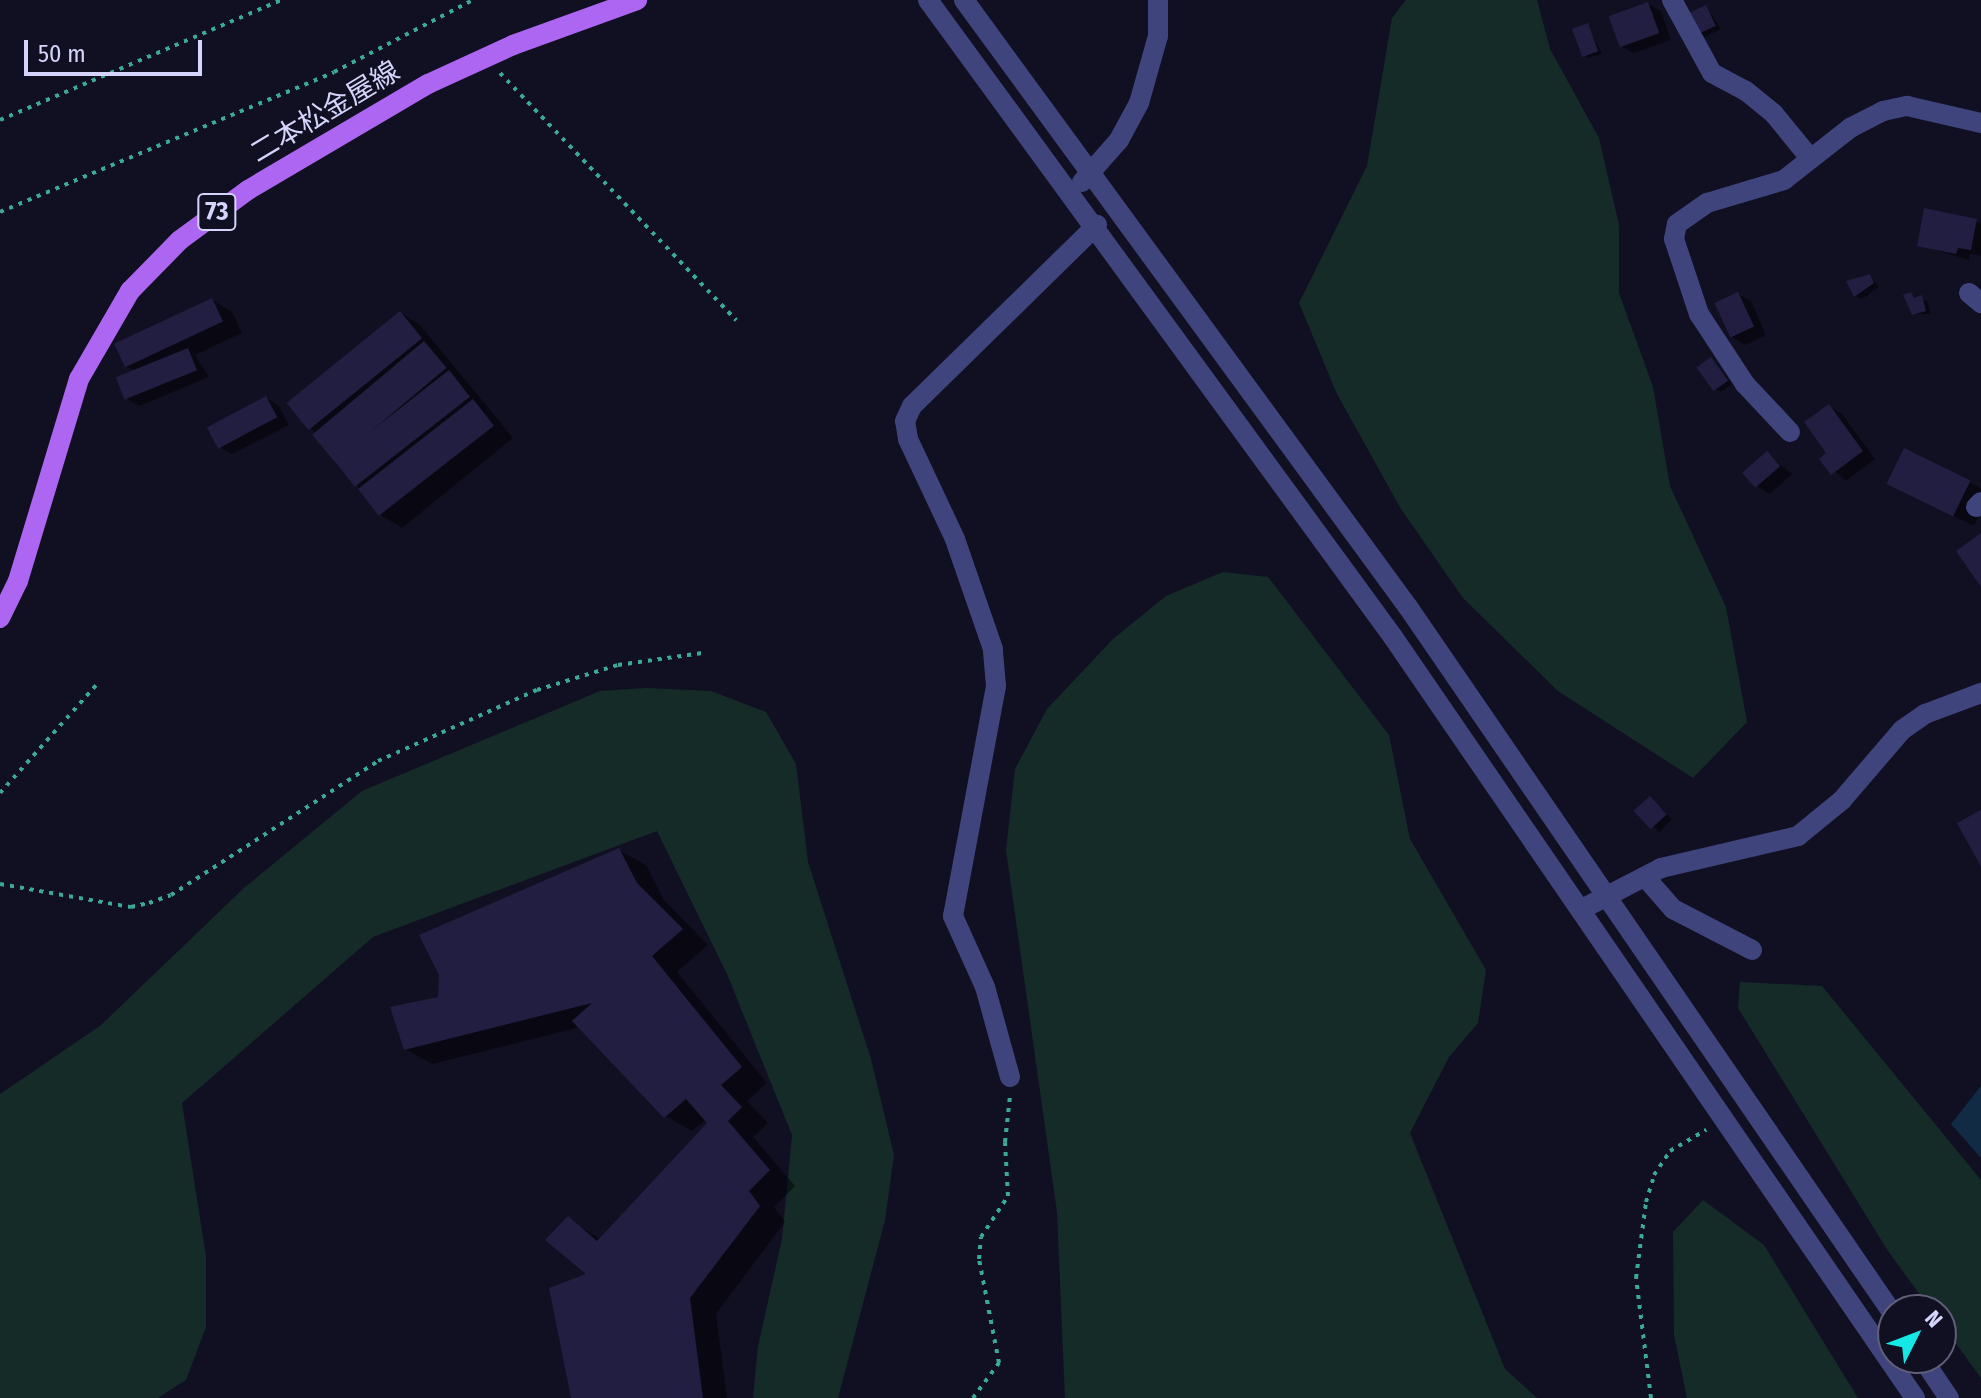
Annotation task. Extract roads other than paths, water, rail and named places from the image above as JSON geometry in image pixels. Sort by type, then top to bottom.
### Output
[{"type":"main road","name":"二本松金屋線","points":[[0,618],[18,581],[79,379],[130,291],[180,240],[248,190],[357,123],[484,56],[637,0]]},
{"type":"street","points":[[928,0],[1097,225],[1582,909],[1915,1398]]},
{"type":"street","points":[[964,0],[1408,607],[1611,895],[1880,1294]]},
{"type":"street","points":[[1072,191],[1129,125],[1139,103],[1158,36],[1158,0]]},
{"type":"street","points":[[1672,0],[1712,73],[1746,91],[1774,114],[1810,158]]},
{"type":"street","points":[[1790,432],[1745,384],[1699,314],[1674,239],[1677,224],[1689,211],[1784,180],[1810,158],[1883,111],[1907,106],[1981,123]]},
{"type":"street","points":[[1010,1077],[985,987],[953,916],[996,686],[993,649],[955,539],[908,439],[905,421],[912,406],[1097,225]]},
{"type":"street","points":[[1582,909],[1645,877],[1730,849],[1798,836],[1842,800],[1902,730],[1925,714],[1981,693]]},
{"type":"street","points":[[1645,877],[1673,909],[1752,950]]},
{"type":"street","points":[[1933,1374],[1949,1398]]},
{"type":"water","points":[[1981,1086],[1981,1158],[1951,1124]]}]
